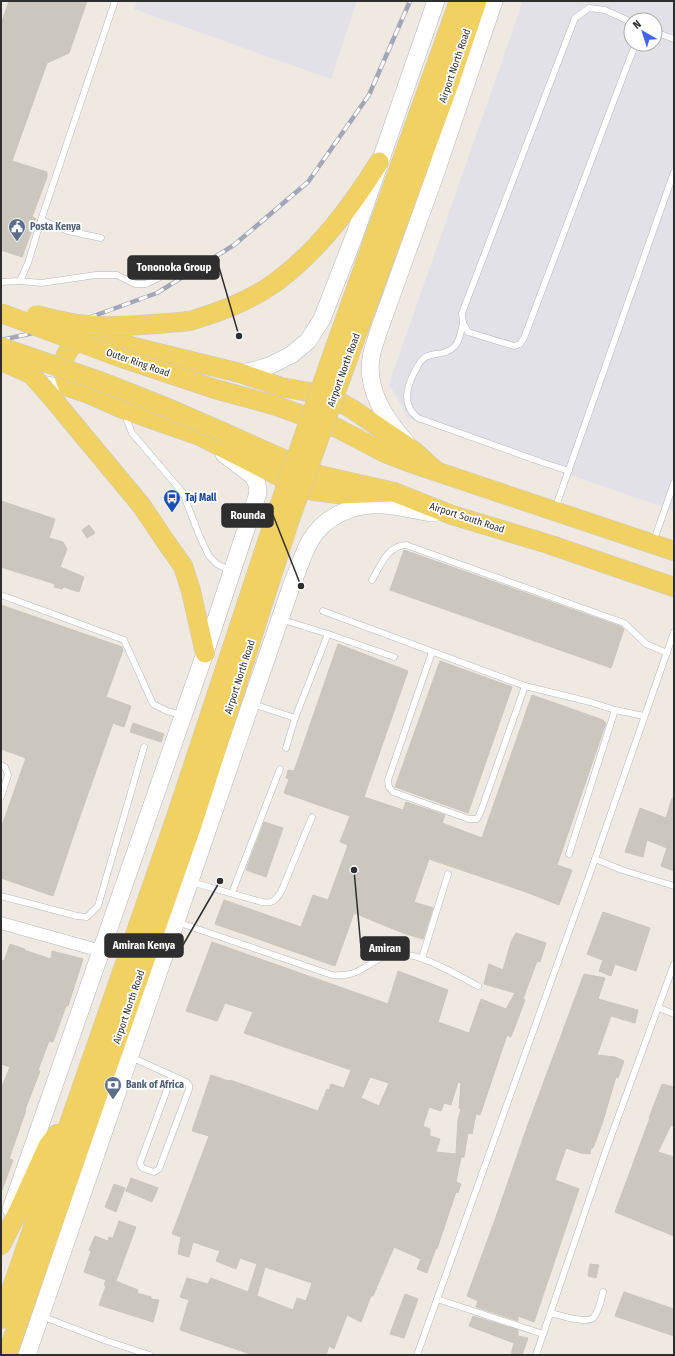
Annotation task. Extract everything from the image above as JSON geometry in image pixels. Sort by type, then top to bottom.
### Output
[{"type":"main road","points":[[240,373],[269,366],[300,348],[315,332],[322,319],[354,234],[436,1]]},
{"type":"main road","name":"Airport North Road","points":[[7,1355],[193,822],[290,519],[441,79],[459,1]]},
{"type":"main road","name":"Airport North Road","points":[[1,1319],[176,817],[276,515],[441,79],[477,1]]},
{"type":"main road","name":"Airport North Road","points":[[414,450],[395,430],[380,406],[374,393],[372,383],[371,358],[378,333],[435,175],[494,1]]},
{"type":"main road","points":[[1,309],[15,310],[58,321],[96,326],[161,324],[190,321],[219,312],[253,296],[275,283],[292,270],[317,246],[338,222],[379,162]]},
{"type":"main road","name":"Outer Ring Road","points":[[1,314],[119,357],[215,389],[277,406],[337,428],[385,453],[436,471]]},
{"type":"main road","points":[[394,492],[338,494],[314,491],[290,483],[200,436],[123,409],[89,394],[68,387],[64,375],[65,355],[74,343],[89,336],[240,373],[281,387],[309,392],[343,404],[414,450],[436,471],[674,551]]},
{"type":"main road","name":"Airport South Road","points":[[1,346],[105,383],[163,406],[319,475],[394,492],[452,515],[548,544],[674,587]]},
{"type":"main road","points":[[1,361],[31,374],[49,394],[141,506],[183,566],[191,592],[205,653]]},
{"type":"main road","points":[[1,1240],[205,653],[258,493],[257,484],[253,476],[200,436]]},
{"type":"main road","name":"Airport North Road","points":[[26,1355],[292,584],[310,541],[323,525],[333,517],[350,509],[380,505],[452,515]]},
{"type":"main road","points":[[1,1245],[20,1208],[48,1146],[73,1112]]},
{"type":"street","points":[[1,372],[68,387]]},
{"type":"street","points":[[2,928],[101,951]]},
{"type":"lane","points":[[20,281],[28,263],[41,220],[115,1]]},
{"type":"lane","points":[[623,18],[606,10],[589,8],[576,18],[462,313],[468,332],[514,346],[520,344],[524,338],[633,52]]},
{"type":"lane","points":[[663,35],[674,39]]},
{"type":"lane","points":[[555,511],[674,172]]},
{"type":"lane","points":[[41,220],[68,231],[101,238]]},
{"type":"lane","points":[[1,282],[20,281],[41,283],[96,275],[117,275],[135,284],[146,284],[178,268]]},
{"type":"lane","points":[[464,323],[457,344],[452,349],[445,353],[429,356],[420,363],[407,390],[410,410],[418,418],[569,471]]},
{"type":"lane","points":[[123,409],[132,432],[183,493],[199,535],[209,556],[217,564],[232,572]]},
{"type":"lane","points":[[653,544],[674,483]]},
{"type":"lane","points":[[372,580],[388,553],[399,546],[406,545],[624,623],[646,644],[667,653]]},
{"type":"lane","points":[[1,596],[124,640],[153,704],[167,711],[183,715]]},
{"type":"lane","points":[[323,611],[525,686],[590,702],[615,710],[644,716]]},
{"type":"lane","points":[[280,620],[328,634],[394,657]]},
{"type":"lane","points":[[417,1355],[595,859],[674,632]]},
{"type":"lane","points":[[286,748],[295,718],[328,634]]},
{"type":"lane","points":[[432,652],[388,780],[388,787],[393,792],[469,819],[477,819],[525,686]]},
{"type":"lane","points":[[251,704],[295,718]]},
{"type":"lane","points":[[570,854],[615,710]]},
{"type":"lane","points":[[1,896],[77,916],[87,917],[98,906],[144,747]]},
{"type":"lane","points":[[1,765],[8,775],[1,797]]},
{"type":"lane","points":[[232,893],[280,769]]},
{"type":"lane","points":[[190,882],[270,903],[275,900],[281,892],[312,817]]},
{"type":"lane","points":[[595,859],[622,870],[674,886]]},
{"type":"lane","points":[[422,958],[448,874]]},
{"type":"lane","points":[[176,922],[332,975],[344,976],[357,972],[385,956],[402,953],[422,958],[478,986]]},
{"type":"lane","points":[[536,1355],[605,1153],[674,964]]},
{"type":"lane","points":[[659,1008],[674,1014]]},
{"type":"lane","points":[[130,1056],[186,1082],[189,1085],[189,1089],[159,1169],[154,1172],[142,1168],[140,1163],[172,1076]]},
{"type":"lane","points":[[551,1313],[587,1321],[592,1319],[597,1311],[603,1292]]},
{"type":"lane","points":[[437,1299],[543,1334]]},
{"type":"lane","points":[[40,1316],[143,1354],[150,1355]]},
{"type":"shaded area","points":[[137,1],[357,1],[331,79],[134,9]]},
{"type":"shaded area","points":[[523,1],[674,1],[674,511],[408,418],[389,384]]},
{"type":"building","points":[[9,1],[87,1],[69,53],[47,63],[12,161],[47,172],[47,177],[32,217],[36,219],[22,257],[1,250],[1,24]]},
{"type":"building","points":[[1,501],[55,519],[49,538],[63,542],[67,549],[60,567],[84,577],[79,592],[64,587],[62,589],[54,587],[55,584],[1,567]]},
{"type":"building","points":[[89,525],[95,533],[87,538],[82,530]]},
{"type":"building","points":[[404,550],[622,627],[624,629],[611,668],[390,590]]},
{"type":"building","points":[[1,605],[122,647],[123,650],[106,697],[131,706],[124,727],[113,723],[53,896],[1,878],[1,828],[26,758],[1,749]]},
{"type":"building","points":[[338,644],[408,671],[364,797],[403,810],[406,802],[445,815],[442,823],[482,838],[532,695],[603,720],[606,723],[557,865],[572,870],[559,905],[526,892],[429,859],[414,902],[433,908],[423,939],[403,933],[354,913],[335,966],[215,924],[224,900],[301,927],[313,895],[328,900],[348,845],[340,842],[350,816],[284,793],[289,779],[286,778],[288,770],[294,771]]},
{"type":"building","points":[[440,661],[512,687],[468,813],[395,787]]},
{"type":"building","points":[[133,723],[164,734],[161,742],[130,732]]},
{"type":"building","points":[[672,798],[674,798],[674,871],[661,866],[667,848],[647,840],[643,857],[625,852],[640,808],[666,818]]},
{"type":"building","points":[[264,822],[283,828],[266,877],[246,870]]},
{"type":"building","points":[[603,912],[650,928],[636,971],[615,964],[611,976],[599,971],[603,960],[587,954]]},
{"type":"building","points":[[516,933],[546,943],[540,962],[537,961],[523,999],[525,1000],[511,1037],[507,1035],[480,1115],[476,1114],[472,1134],[468,1133],[464,1157],[461,1157],[456,1182],[461,1184],[458,1193],[456,1192],[437,1249],[436,1248],[427,1273],[417,1269],[421,1259],[394,1247],[373,1296],[371,1296],[361,1322],[347,1315],[334,1349],[329,1346],[326,1355],[253,1355],[180,1330],[189,1300],[180,1297],[187,1278],[208,1284],[211,1278],[248,1292],[257,1264],[240,1258],[236,1269],[216,1261],[220,1251],[193,1242],[189,1257],[178,1254],[181,1237],[172,1234],[209,1136],[192,1131],[211,1075],[229,1081],[230,1080],[318,1111],[327,1089],[329,1090],[331,1084],[344,1088],[351,1070],[244,1033],[253,1012],[225,1003],[217,1021],[186,1011],[212,942],[388,1004],[398,971],[448,990],[438,1022],[469,1033],[481,999],[506,1009],[515,993],[484,984],[489,964],[503,970],[511,942]],"holes":[[[370,1077],[389,1083],[379,1106],[361,1098]],[[458,1082],[461,1083],[459,1108],[461,1109],[458,1120],[456,1154],[436,1152],[440,1139],[430,1136],[430,1129],[423,1126],[429,1107],[441,1111],[444,1103],[451,1105]],[[265,1267],[312,1283],[306,1301],[297,1298],[293,1310],[257,1296]]]},
{"type":"building","points":[[10,944],[51,959],[52,951],[83,959],[68,1006],[66,1006],[53,1042],[49,1041],[38,1070],[40,1071],[9,1159],[13,1160],[2,1190],[1,1089],[10,1067],[1,1064],[1,960],[4,961]]},
{"type":"building","points":[[584,974],[605,978],[598,999],[638,1010],[635,1023],[611,1016],[597,1055],[615,1057],[624,1061],[618,1078],[616,1077],[602,1124],[593,1148],[591,1148],[590,1154],[581,1153],[566,1148],[555,1180],[579,1189],[534,1322],[518,1316],[518,1321],[476,1307],[478,1301],[467,1296],[527,1127]]},
{"type":"building","points":[[662,1084],[674,1087],[674,1126],[671,1125],[658,1152],[674,1157],[674,1236],[615,1212]]},
{"type":"building","points":[[131,1178],[158,1188],[152,1202],[126,1191]]},
{"type":"building","points":[[114,1184],[125,1188],[116,1212],[105,1207]]},
{"type":"building","points":[[119,1221],[136,1227],[116,1281],[138,1290],[137,1293],[151,1297],[151,1299],[159,1300],[153,1322],[99,1305],[106,1286],[104,1285],[106,1280],[84,1272],[91,1251],[89,1250],[95,1236],[108,1241],[109,1237],[113,1238]]},
{"type":"building","points":[[590,1264],[599,1265],[596,1278],[588,1276]]},
{"type":"building","points":[[624,1292],[674,1309],[674,1336],[615,1316]]},
{"type":"building","points":[[405,1294],[418,1299],[404,1338],[390,1334]]},
{"type":"building","points":[[473,1316],[518,1330],[518,1336],[528,1338],[522,1355],[511,1355],[514,1343],[469,1326]]},
{"type":"railway","points":[[1,340],[66,326],[157,293],[234,245],[308,182],[369,95],[410,1]]},
{"type":"place","name":"Posta Kenya","points":[[17,242]]},
{"type":"place","name":"Tononoka Group","points":[[239,336]]},
{"type":"place","name":"Taj Mall","points":[[172,513]]},
{"type":"place","name":"Rounda","points":[[301,586]]},
{"type":"place","name":"Amiran","points":[[354,870]]},
{"type":"place","name":"Amiran Kenya","points":[[220,881]]},
{"type":"place","name":"Bank of Africa","points":[[113,1100]]}]
